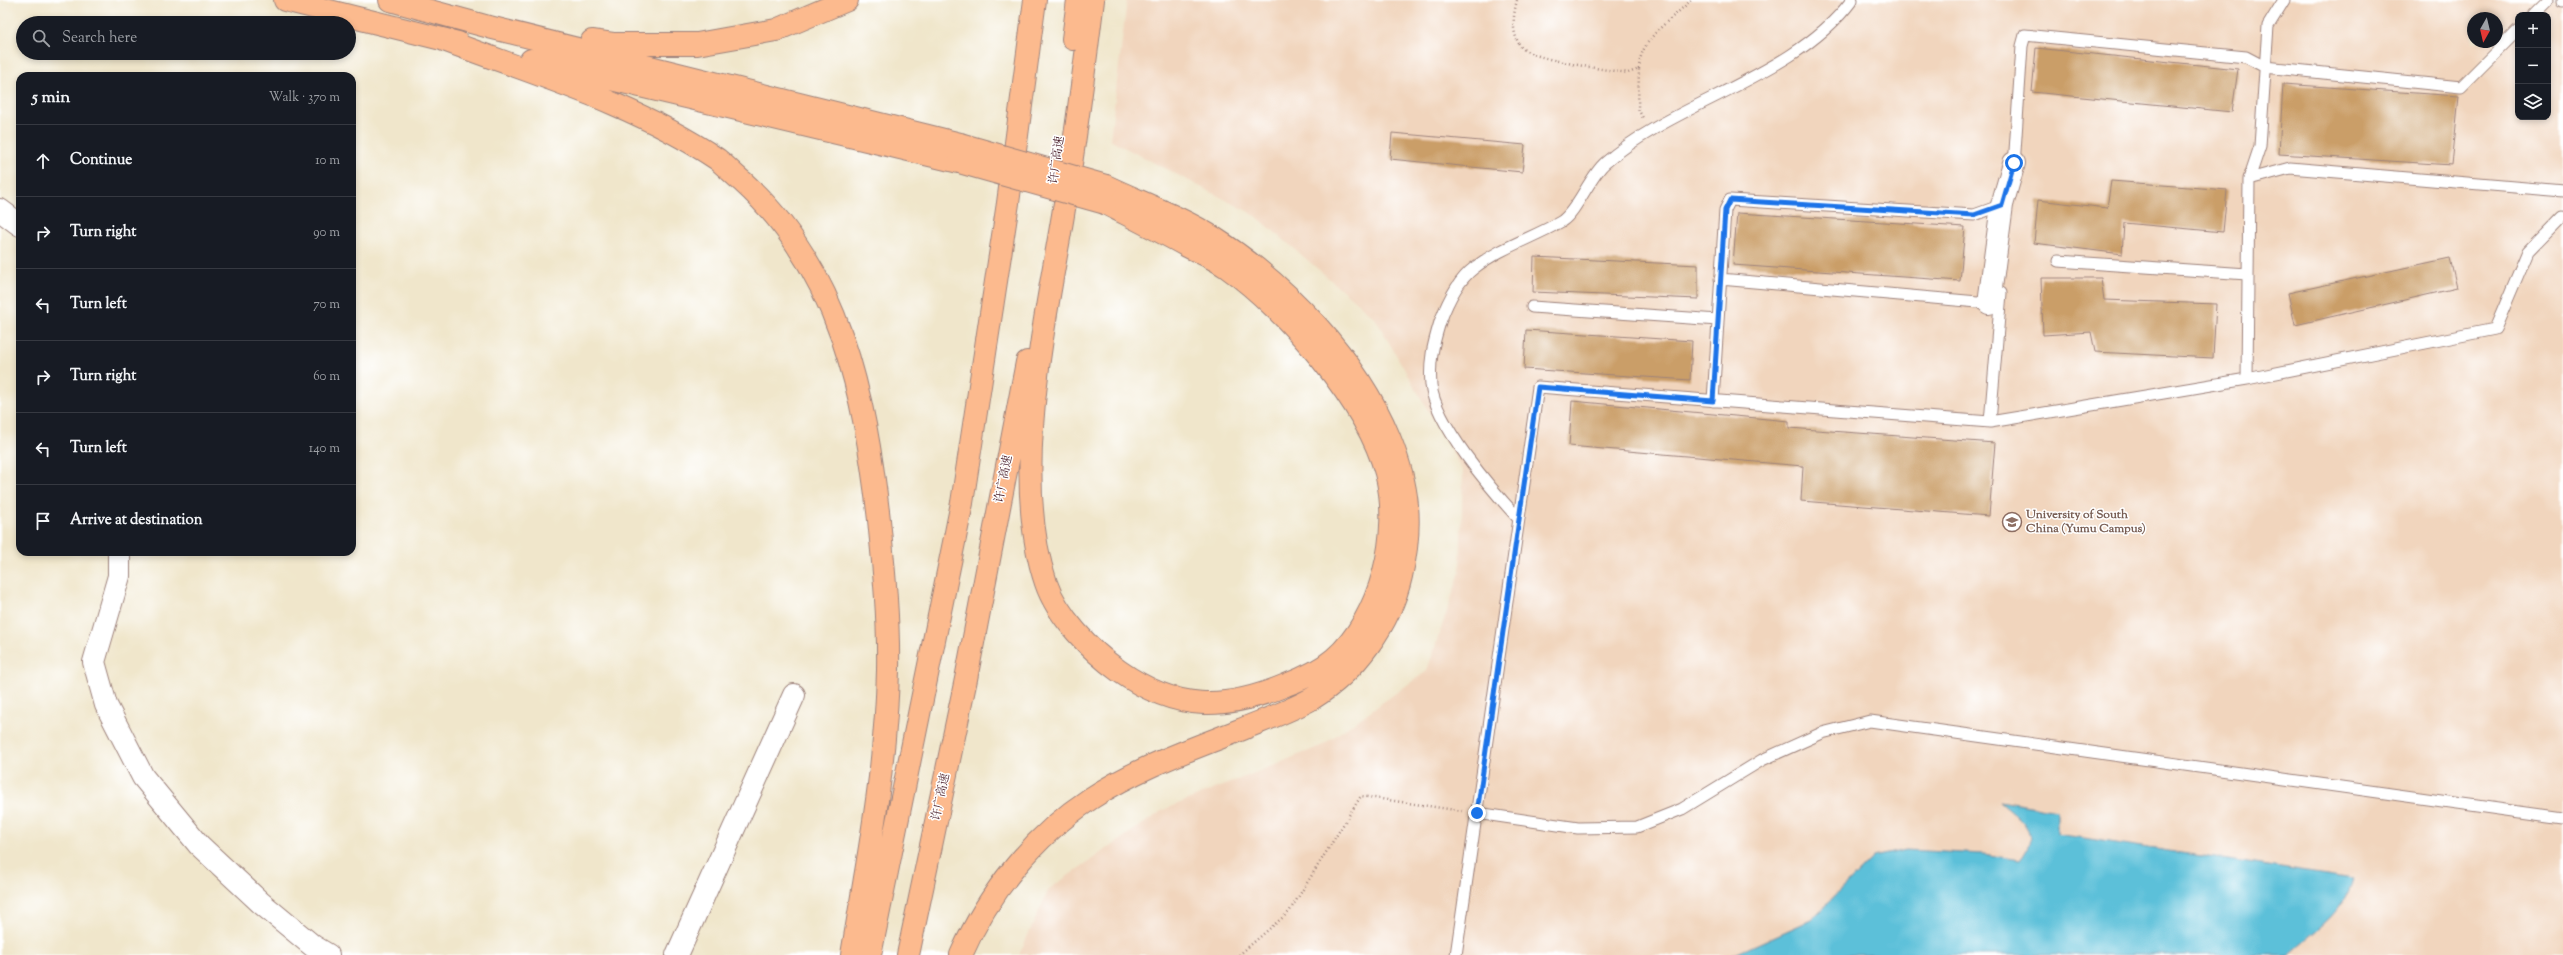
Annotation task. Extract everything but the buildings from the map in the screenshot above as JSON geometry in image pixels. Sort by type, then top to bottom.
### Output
[{"type":"highway","points":[[285,0],[349,16]]},
{"type":"highway","points":[[390,0],[959,153],[1105,195],[1213,238],[1259,270],[1296,304],[1335,349],[1382,420],[1400,464],[1409,506],[1407,550],[1397,594],[1377,632],[1356,662],[1314,697],[1274,716],[1146,767],[1089,800],[1029,849],[991,899],[962,955]]},
{"type":"highway","points":[[489,27],[613,44],[697,44],[776,30],[847,0]]},
{"type":"highway","points":[[870,955],[962,503],[1008,203],[1035,0]]},
{"type":"highway","name":"许广高速","points":[[908,955],[966,679],[1036,312],[1078,0]]},
{"type":"highway","points":[[1093,0],[1072,158],[1038,366],[1030,475],[1035,535],[1046,586],[1072,628],[1102,659],[1135,682],[1174,699],[1217,705],[1257,697],[1298,680],[1334,659],[1358,630],[1376,596],[1389,554],[1392,512],[1386,472],[1363,417],[1322,358],[1274,308],[1228,267],[1105,195]]},
{"type":"highway","points":[[356,18],[444,40],[959,153]]},
{"type":"highway","points":[[444,40],[642,115],[719,160],[768,204],[803,252],[832,308],[852,366],[874,478],[885,572],[888,661],[878,802],[852,955]]},
{"type":"street","points":[[1989,303],[2002,205],[2014,163]]},
{"type":"street","points":[[0,210],[16,222]]},
{"type":"street","points":[[119,556],[119,576],[94,662],[106,705],[142,777],[199,845],[261,903],[313,946],[328,955]]},
{"type":"street","points":[[678,955],[794,695]]},
{"type":"lane","points":[[1518,518],[1496,494],[1458,443],[1440,410],[1431,387],[1431,351],[1442,317],[1453,293],[1473,269],[1497,252],[1564,220],[1604,164],[1649,132],[1805,46],[1852,0]]},
{"type":"lane","points":[[2247,379],[2249,179],[2260,146],[2268,26],[2284,0]]},
{"type":"lane","points":[[2536,12],[2548,0]]},
{"type":"lane","points":[[1990,422],[2014,163],[2022,46],[2025,35],[2246,56],[2265,67],[2461,87],[2515,33]]},
{"type":"lane","points":[[2249,179],[2290,168],[2563,191]]},
{"type":"lane","points":[[1713,401],[1725,210],[1730,200],[1974,215],[2002,205]]},
{"type":"lane","points":[[1456,955],[1538,387],[1990,422],[2247,379],[2495,329],[2528,251],[2563,216]]},
{"type":"lane","points":[[2058,261],[2247,274]]},
{"type":"lane","points":[[1720,279],[1989,303]]},
{"type":"lane","points":[[1532,307],[1718,320]]},
{"type":"lane","points":[[1477,813],[1578,828],[1637,827],[1682,809],[1762,760],[1816,736],[1870,721],[2563,818]]},
{"type":"path","points":[[1517,0],[1513,24],[1516,39],[1528,53],[1628,73],[1639,69]]},
{"type":"path","points":[[1649,132],[1638,109],[1639,69],[1641,56],[1649,40],[1691,0]]},
{"type":"path","points":[[1239,955],[1289,912],[1361,796],[1477,813]]},
{"type":"shaded area","name":"University of South China (Yumu Campus)","points":[[1127,0],[2563,0],[2563,955],[1019,955],[1049,889],[1163,810],[1321,746],[1427,671],[1460,572],[1463,471],[1375,318],[1255,215],[1110,140]]},
{"type":"water","points":[[2000,801],[2057,811],[2057,834],[2353,879],[2348,892],[2335,913],[2288,955],[1733,955],[1811,920],[1873,857],[1906,850],[1983,854],[2020,860],[2027,850],[2030,842],[2029,834],[2022,821]]},
{"type":"place","name":"University of South China (Yumu Campus)","points":[[2012,522]]},
{"type":"route","points":[[1477,813],[1518,518],[1538,387],[1713,401],[1725,210],[1730,200],[1974,215],[2002,205],[2014,163]]}]
